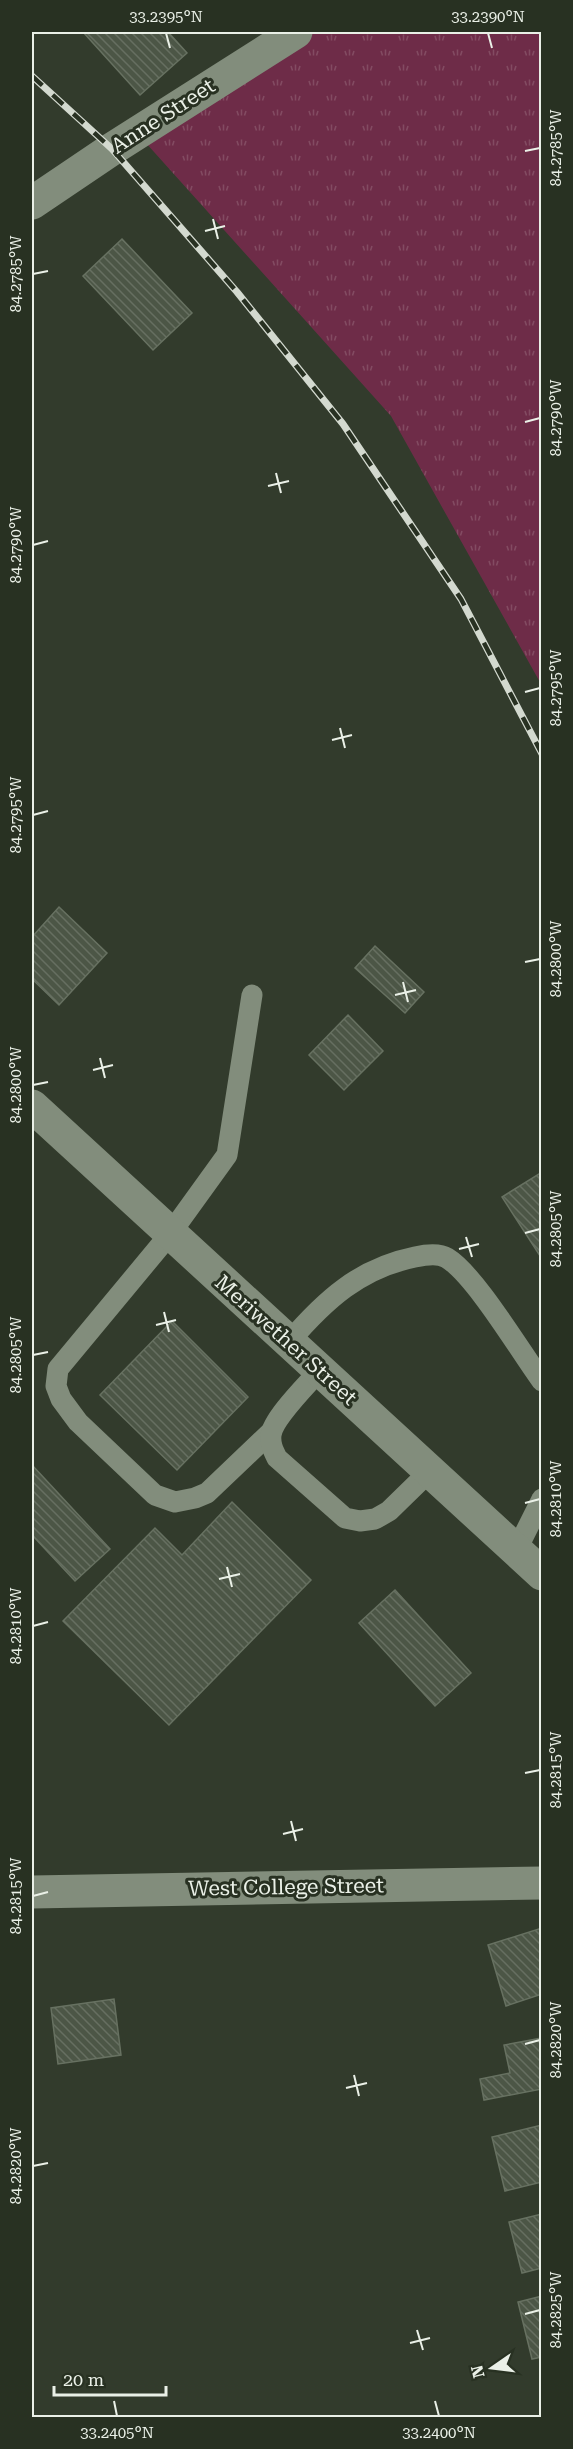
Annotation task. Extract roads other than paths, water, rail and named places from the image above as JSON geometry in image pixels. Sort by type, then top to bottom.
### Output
[{"type":"street","name":"Anne Street","points":[[32,203],[112,149],[296,32]]},
{"type":"street","name":"Meriwether Street","points":[[32,1106],[542,1574]]},
{"type":"street","name":"West College Street","points":[[32,1892],[542,1883]]},
{"type":"lane","points":[[252,995],[227,1155],[170,1234],[58,1369],[56,1386],[61,1399],[78,1422],[154,1495],[175,1502],[195,1498],[207,1492],[271,1432],[278,1420],[320,1370]]},
{"type":"lane","points":[[289,1342],[317,1309],[368,1271],[388,1263],[411,1258],[444,1256],[463,1271],[542,1381]]},
{"type":"lane","points":[[271,1432],[271,1446],[277,1458],[345,1518],[360,1521],[375,1519],[389,1511],[430,1471]]},
{"type":"lane","points":[[516,1551],[542,1499]]},
{"type":"railway","points":[[32,76],[112,149],[237,292],[343,424],[461,599],[542,754]]}]
